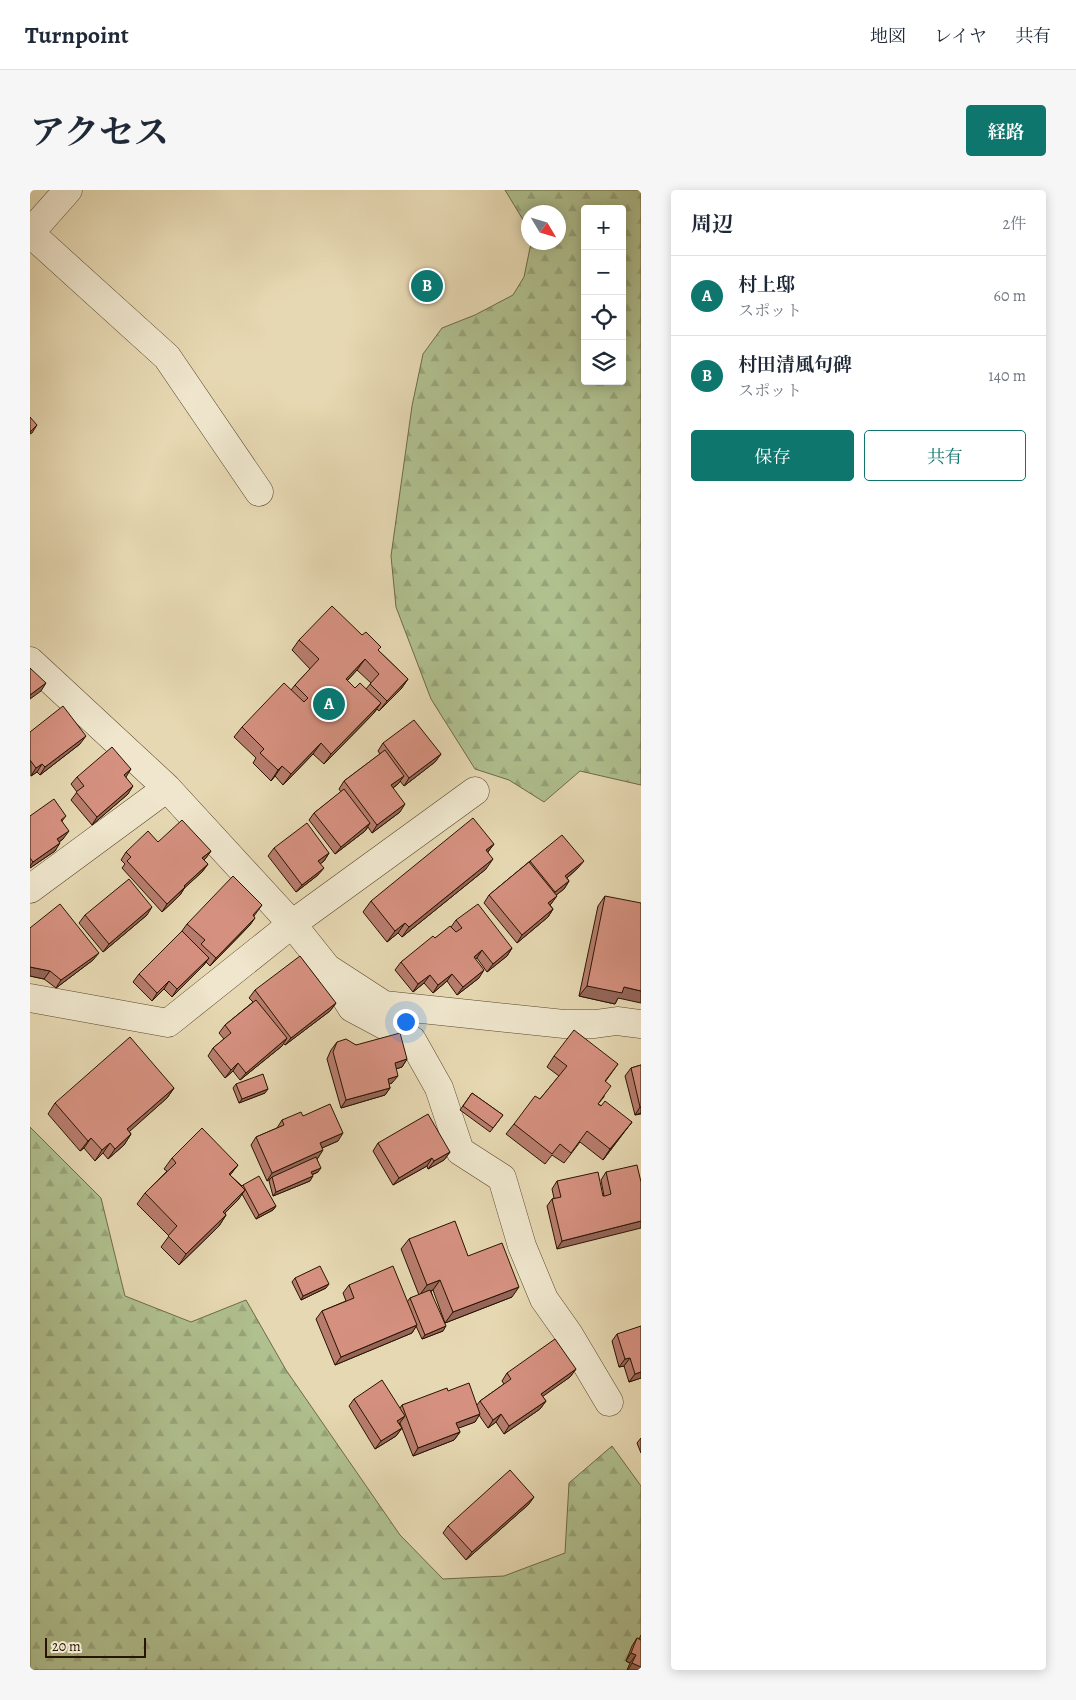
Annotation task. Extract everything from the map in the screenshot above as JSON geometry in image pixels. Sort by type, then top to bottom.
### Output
[{"type":"street","points":[[68,190],[30,233],[167,357],[259,492]]},
{"type":"street","points":[[30,662],[167,788],[292,924],[327,968],[352,1008],[412,1040],[439,1088],[460,1151],[502,1178],[522,1246],[544,1299],[568,1333],[609,1402]]},
{"type":"street","points":[[30,889],[167,788]]},
{"type":"street","points":[[30,998],[168,1023],[292,924],[475,791]]},
{"type":"street","points":[[327,968],[384,1005],[564,1024],[595,1024],[617,1021],[641,1024]]},
{"type":"green space","points":[[505,190],[641,190],[641,785],[580,771],[544,802],[509,780],[475,769],[431,699],[396,607],[391,556],[412,406],[423,354],[442,328],[475,315],[513,295],[524,277],[530,250],[566,250],[566,205],[521,205],[521,216]]},
{"type":"green space","points":[[30,1127],[101,1198],[125,1296],[191,1322],[246,1300],[286,1370],[400,1535],[443,1579],[504,1576],[565,1553],[569,1483],[612,1446],[641,1486],[641,1670],[30,1670]]},
{"type":"building","points":[[30,417],[37,425],[30,432]]},
{"type":"building","points":[[332,606],[362,635],[366,632],[381,647],[378,650],[408,679],[387,701],[370,684],[379,674],[365,659],[346,679],[355,688],[360,683],[381,703],[331,754],[321,743],[291,774],[282,766],[278,770],[260,753],[264,749],[242,727],[284,683],[304,702],[308,698],[295,685],[319,659],[299,640]]},
{"type":"building","points":[[30,668],[46,683],[30,695]]},
{"type":"building","points":[[63,706],[86,736],[45,767],[42,764],[36,768],[30,760],[30,732]]},
{"type":"building","points":[[414,720],[441,754],[409,778],[383,743]]},
{"type":"building","points":[[112,747],[131,769],[124,775],[133,786],[97,817],[76,792],[84,786],[77,777]]},
{"type":"building","points":[[385,750],[404,776],[391,785],[405,804],[377,825],[344,781]]},
{"type":"building","points":[[344,789],[370,823],[341,847],[314,813]]},
{"type":"building","points":[[54,799],[66,816],[61,820],[69,831],[57,839],[60,843],[33,862],[30,858],[30,816]]},
{"type":"building","points":[[473,818],[494,844],[486,850],[493,859],[409,927],[405,923],[395,931],[371,901]]},
{"type":"building","points":[[182,820],[211,851],[202,858],[208,864],[167,904],[127,861],[131,857],[126,852],[148,831],[158,842]]},
{"type":"building","points":[[307,823],[329,853],[318,861],[324,868],[302,885],[274,848]]},
{"type":"building","points":[[562,835],[584,861],[565,876],[569,881],[555,892],[530,861]]},
{"type":"building","points":[[529,862],[557,896],[548,903],[553,909],[522,935],[489,895]]},
{"type":"building","points":[[233,876],[262,905],[253,915],[255,918],[216,958],[201,944],[205,940],[187,924]]},
{"type":"building","points":[[129,879],[152,907],[109,944],[85,915]]},
{"type":"building","points":[[605,896],[641,903],[641,991],[624,987],[622,993],[587,986]]},
{"type":"building","points":[[60,904],[99,953],[61,980],[50,971],[30,967],[30,928]]},
{"type":"building","points":[[478,904],[512,948],[493,964],[482,950],[474,957],[484,970],[463,987],[452,974],[438,985],[430,975],[418,984],[401,962],[433,936],[435,938],[450,926],[456,932],[462,928],[456,920]]},
{"type":"building","points":[[182,931],[209,958],[177,989],[169,981],[157,993],[139,974]]},
{"type":"building","points":[[300,956],[336,1003],[291,1038],[255,990]]},
{"type":"building","points":[[256,1000],[287,1038],[246,1073],[238,1063],[231,1070],[213,1048],[231,1033],[225,1025]]},
{"type":"building","points":[[574,1030],[618,1064],[605,1081],[611,1086],[598,1104],[601,1106],[605,1101],[632,1122],[610,1149],[587,1131],[571,1153],[560,1144],[552,1154],[514,1124],[535,1096],[540,1099],[567,1066],[554,1056]]},
{"type":"building","points":[[400,1033],[407,1059],[395,1063],[398,1076],[388,1079],[390,1088],[346,1100],[333,1052],[337,1042],[346,1039],[356,1045]]},
{"type":"building","points":[[130,1037],[174,1088],[127,1129],[131,1134],[115,1149],[110,1143],[102,1150],[91,1138],[88,1141],[55,1103]]},
{"type":"building","points":[[641,1065],[641,1107],[640,1107],[631,1068]]},
{"type":"building","points":[[263,1074],[268,1089],[242,1099],[236,1084]]},
{"type":"building","points":[[472,1093],[503,1115],[493,1128],[463,1106]]},
{"type":"building","points":[[330,1104],[343,1133],[320,1143],[323,1150],[272,1173],[256,1137],[284,1125],[282,1120],[301,1112],[303,1116]]},
{"type":"building","points":[[428,1114],[450,1152],[434,1161],[432,1158],[399,1178],[378,1143]]},
{"type":"building","points":[[202,1128],[238,1165],[229,1174],[245,1190],[223,1212],[226,1215],[186,1254],[168,1236],[177,1226],[145,1193],[176,1163],[172,1158]]},
{"type":"building","points":[[316,1157],[321,1168],[311,1172],[313,1176],[276,1192],[272,1177]]},
{"type":"building","points":[[637,1165],[641,1182],[641,1221],[562,1241],[552,1199],[561,1197],[557,1181],[598,1172],[603,1196],[605,1196],[611,1194],[606,1172]]},
{"type":"building","points":[[259,1176],[276,1206],[259,1215],[243,1185]]},
{"type":"building","points":[[455,1221],[468,1256],[502,1243],[519,1287],[453,1312],[440,1280],[427,1285],[409,1239]]},
{"type":"building","points":[[320,1266],[329,1284],[303,1296],[295,1278]]},
{"type":"building","points":[[393,1266],[417,1325],[341,1357],[322,1311],[354,1298],[349,1285]]},
{"type":"building","points":[[430,1290],[446,1326],[425,1335],[410,1298]]},
{"type":"building","points":[[641,1326],[641,1372],[635,1374],[630,1358],[625,1359],[617,1334]]},
{"type":"building","points":[[555,1339],[576,1369],[541,1394],[546,1401],[509,1426],[501,1414],[493,1420],[480,1401],[511,1379],[507,1373]]},
{"type":"building","points":[[382,1380],[405,1416],[397,1421],[402,1428],[381,1441],[354,1399]]},
{"type":"building","points":[[469,1383],[480,1414],[456,1423],[460,1432],[418,1448],[402,1405],[447,1388],[448,1391]]},
{"type":"building","points":[[510,1470],[534,1497],[472,1552],[448,1526]]},
{"type":"building","points":[[637,1638],[641,1640],[641,1667],[632,1663],[636,1655],[631,1653]]},
{"type":"place","name":"村田清風句碑","points":[[427,286]]},
{"type":"place","name":"村上邸","points":[[329,704]]}]
